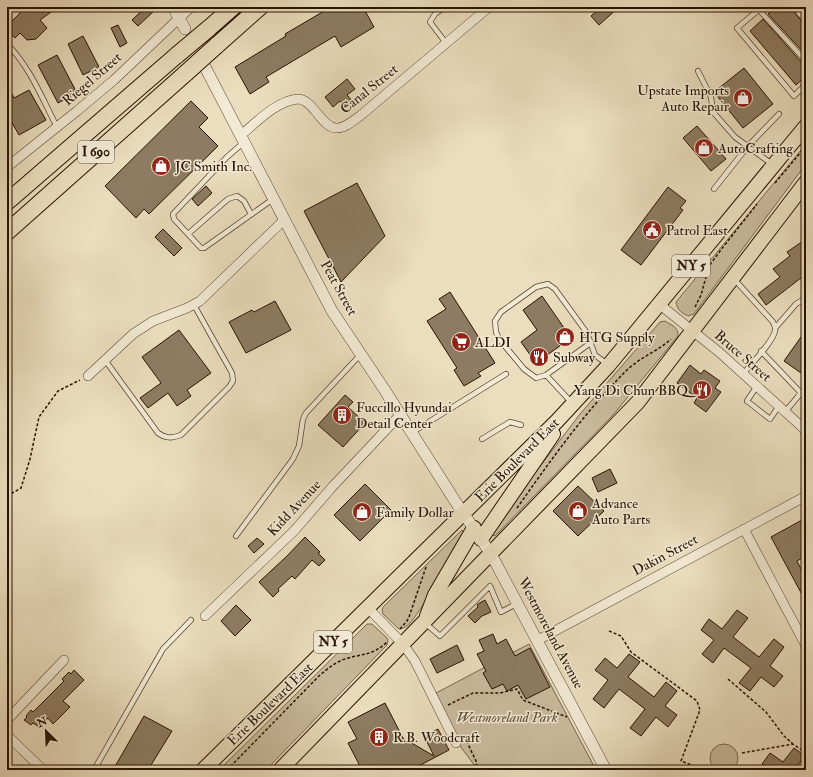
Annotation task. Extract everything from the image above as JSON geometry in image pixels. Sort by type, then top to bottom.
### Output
[{"type":"highway","name":"I 690","points":[[7,202],[233,7]]},
{"type":"highway","name":"I 690","points":[[7,232],[260,7]]},
{"type":"main road","name":"Erie Boulevard East","points":[[203,770],[573,404],[608,366],[806,126]]},
{"type":"main road","name":"NY 5","points":[[280,770],[638,402],[806,182]]},
{"type":"main road","points":[[424,622],[435,595],[477,534],[573,404]]},
{"type":"street","points":[[173,7],[185,29]]},
{"type":"street","name":"Riegel Street","points":[[7,168],[114,80],[190,7]]},
{"type":"street","name":"Canal Street","points":[[243,138],[270,111],[285,102],[299,99],[306,102],[330,126],[336,128],[344,126],[360,116],[489,7]]},
{"type":"street","name":"Peat Street","points":[[205,67],[332,311],[464,513]]},
{"type":"street","points":[[88,376],[133,334],[153,321],[187,308],[200,301],[285,219]]},
{"type":"street","name":"Bruce Street","points":[[659,304],[719,352],[806,432]]},
{"type":"street","name":"Kidd Avenue","points":[[205,616],[294,531],[333,486],[400,415]]},
{"type":"street","name":"Dakin Street","points":[[538,640],[806,496]]},
{"type":"street","name":"Westmoreland Avenue","points":[[464,513],[491,554],[606,770]]},
{"type":"street","points":[[744,529],[806,646]]},
{"type":"street","points":[[368,608],[403,644],[415,661],[456,743]]},
{"type":"street","points":[[7,720],[64,660]]},
{"type":"street","points":[[7,734],[43,770]]},
{"type":"lane","points":[[446,7],[435,14],[430,22],[446,43]]},
{"type":"lane","points":[[794,7],[806,21]]},
{"type":"lane","points":[[806,61],[760,8],[737,28],[794,96],[806,84]]},
{"type":"lane","points":[[7,44],[16,53],[29,72],[57,127]]},
{"type":"lane","points":[[698,71],[711,97],[713,112],[735,137],[774,165]]},
{"type":"lane","points":[[714,189],[748,146],[779,114]]},
{"type":"lane","points":[[243,138],[173,214],[174,219],[201,248],[204,248],[274,198]]},
{"type":"lane","points":[[188,234],[233,196],[237,196],[244,201],[251,214]]},
{"type":"lane","points":[[733,278],[776,327]]},
{"type":"lane","points":[[590,344],[546,375],[541,378],[536,378],[524,369],[499,339],[495,321],[501,312],[536,286],[548,284],[555,289],[587,333],[595,355],[608,366]]},
{"type":"lane","points":[[743,374],[761,352],[775,332],[776,327],[796,304],[806,298]]},
{"type":"lane","points":[[105,360],[158,433],[164,438],[172,438],[181,435],[229,387],[232,381],[232,373],[194,305]]},
{"type":"lane","points":[[757,386],[747,401],[770,419],[801,393],[761,352]]},
{"type":"lane","points":[[236,536],[293,459],[299,446],[303,419],[306,413],[361,354]]},
{"type":"lane","points":[[412,433],[506,374]]},
{"type":"lane","points":[[546,375],[573,404]]},
{"type":"lane","points":[[482,439],[510,422],[521,425]]},
{"type":"lane","points":[[424,622],[440,636],[490,586],[501,612],[518,603]]},
{"type":"lane","points":[[94,770],[163,649],[191,620]]},
{"type":"path","points":[[774,184],[806,146]]},
{"type":"path","points":[[691,312],[701,295],[709,266],[761,200]]},
{"type":"path","points":[[514,513],[589,412],[636,362],[666,344],[673,336]]},
{"type":"path","points":[[7,496],[21,488],[30,459],[39,417],[58,391],[88,376]]},
{"type":"path","points":[[399,629],[409,617],[422,576],[428,563]]},
{"type":"path","points":[[609,631],[621,636],[631,652],[697,701],[700,710],[681,761],[697,767],[698,770]]},
{"type":"path","points":[[227,770],[319,676],[331,666],[343,660],[376,651],[389,640]]},
{"type":"path","points":[[728,679],[766,712],[784,736],[806,753]]},
{"type":"path","points":[[438,708],[454,703],[473,693],[500,692],[517,689],[523,700],[558,714],[566,717],[576,712]]},
{"type":"path","points":[[456,743],[467,742],[477,762],[475,770]]},
{"type":"path","points":[[742,753],[793,744]]},
{"type":"green space","points":[[806,144],[806,164],[694,314],[688,316],[682,312],[677,307],[676,302]]},
{"type":"green space","points":[[665,321],[676,328],[678,336],[613,415],[495,536],[492,535],[493,528],[580,414],[660,322]]},
{"type":"green space","points":[[462,530],[464,535],[421,608],[406,627],[399,629],[383,614],[383,607]]},
{"type":"green space","points":[[367,624],[372,624],[387,638],[387,645],[266,770],[219,770]]},
{"type":"green space","name":"Westmoreland Park","points":[[529,644],[596,770],[478,770],[460,746],[436,693]]},
{"type":"green space","points":[[724,744],[734,748],[738,758],[734,768],[724,772],[714,768],[710,758],[714,748]]},
{"type":"building","points":[[26,7],[58,7],[40,20],[47,28],[36,39],[27,40],[20,33],[15,38],[7,30],[7,26]]},
{"type":"building","points":[[146,7],[150,7],[154,11],[138,26],[132,20]]},
{"type":"building","points":[[331,7],[363,7],[374,27],[341,47],[335,36],[266,77],[269,82],[250,94],[235,67],[286,36],[285,34]]},
{"type":"building","points":[[601,7],[619,7],[599,25],[591,16]]},
{"type":"building","points":[[777,7],[790,7],[806,25],[806,55],[768,14]]},
{"type":"building","points":[[763,19],[803,64],[806,65],[806,76],[796,85],[750,31]]},
{"type":"building","points":[[118,25],[127,43],[120,47],[111,28]]},
{"type":"building","points":[[83,36],[99,67],[83,75],[68,44]]},
{"type":"building","points":[[57,55],[77,93],[58,103],[38,65]]},
{"type":"building","name":"Upstate Imports Auto Repair","points":[[744,68],[773,104],[743,128],[714,92]]},
{"type":"building","points":[[347,79],[355,89],[347,95],[353,102],[345,107],[340,101],[333,107],[325,97]]},
{"type":"building","points":[[7,84],[14,98],[29,90],[46,120],[19,135],[7,114]]},
{"type":"building","name":"JC Smith Inc.","points":[[191,101],[208,118],[199,127],[218,146],[149,214],[144,209],[136,218],[105,186]]},
{"type":"building","name":"AutoCrafting","points":[[697,126],[726,159],[711,171],[683,138]]},
{"type":"building","points":[[357,183],[385,236],[341,282],[304,211]]},
{"type":"building","points":[[206,186],[212,193],[198,206],[192,199]]},
{"type":"building","name":"Patrol East","points":[[668,187],[686,201],[680,208],[683,210],[641,265],[621,250]]},
{"type":"building","points":[[163,229],[182,248],[174,256],[155,237]]},
{"type":"building","points":[[806,239],[806,274],[766,305],[758,294],[780,277],[773,269],[790,256],[787,252]]},
{"type":"building","name":"ALDI","points":[[450,292],[495,363],[478,373],[481,376],[464,386],[454,370],[457,368],[427,321],[446,309],[439,299]]},
{"type":"building","points":[[542,296],[571,338],[536,363],[521,342],[537,330],[523,310]]},
{"type":"building","points":[[275,301],[291,330],[246,353],[229,322],[252,310],[254,312]]},
{"type":"building","points":[[179,330],[211,373],[187,390],[191,396],[177,406],[168,393],[148,408],[140,398],[161,383],[142,357]]},
{"type":"building","points":[[806,330],[806,367],[801,373],[784,361]]},
{"type":"building","name":"Yang Di Chun BBQ","points":[[690,365],[701,374],[704,370],[720,381],[715,388],[721,392],[706,412],[694,403],[697,398],[677,383]]},
{"type":"building","name":"Fuccillo Hyundai Detail Center","points":[[345,395],[353,402],[348,407],[365,423],[343,447],[318,425]]},
{"type":"building","points":[[610,469],[617,483],[598,492],[592,478]]},
{"type":"building","name":"Family Dollar","points":[[365,484],[391,510],[360,541],[334,515]]},
{"type":"building","name":"Advance Auto Parts","points":[[578,486],[604,511],[578,536],[553,511]]},
{"type":"building","points":[[802,520],[806,526],[806,535],[801,538],[806,546],[806,556],[797,561],[806,579],[806,602],[771,537]]},
{"type":"building","points":[[305,537],[320,552],[318,553],[325,560],[319,566],[312,560],[295,579],[292,576],[278,589],[279,591],[273,597],[259,582]]},
{"type":"building","points":[[257,538],[264,544],[254,553],[248,546]]},
{"type":"building","points":[[485,600],[491,612],[482,616],[475,623],[468,616],[478,607],[478,604]]},
{"type":"building","points":[[236,605],[251,620],[235,636],[221,621]]},
{"type":"building","points":[[737,610],[748,618],[733,637],[759,657],[774,639],[784,647],[770,666],[783,676],[774,687],[761,677],[750,691],[739,683],[751,668],[724,648],[713,663],[702,654],[714,640],[701,630],[709,619],[722,629]]},
{"type":"building","points":[[493,634],[497,644],[506,639],[515,656],[530,648],[550,687],[526,699],[518,685],[507,691],[503,684],[492,689],[483,673],[486,671],[477,654],[484,651],[479,640]]},
{"type":"building","points":[[457,645],[464,660],[437,673],[430,659]]},
{"type":"building","points":[[629,654],[640,662],[628,677],[654,697],[666,682],[677,691],[665,706],[677,715],[668,727],[656,717],[641,736],[630,728],[645,709],[619,689],[604,708],[593,699],[608,680],[595,670],[605,658],[617,668]]},
{"type":"building","points":[[74,670],[84,680],[63,701],[70,707],[53,724],[48,718],[39,727],[33,723],[31,725],[24,720],[31,710],[33,712],[64,681],[62,679],[69,672],[71,674]]},
{"type":"building","name":"R.B. Woodcraft","points":[[385,703],[406,744],[410,742],[434,756],[424,736],[438,729],[449,750],[411,770],[362,770],[348,743],[357,739],[348,722]]},
{"type":"building","points":[[144,716],[172,731],[148,770],[113,770]]},
{"type":"building","points":[[794,748],[805,756],[794,770],[770,770],[762,764],[770,753],[783,762]]},
{"type":"place","name":"Upstate Imports Auto Repair","points":[[743,98]]},
{"type":"place","name":"AutoCrafting","points":[[704,148]]},
{"type":"place","name":"JC Smith Inc.","points":[[161,166]]},
{"type":"place","name":"Patrol East","points":[[652,230]]},
{"type":"place","name":"HTG Supply","points":[[565,337]]},
{"type":"place","name":"ALDI","points":[[461,342]]},
{"type":"place","name":"Subway","points":[[539,357]]},
{"type":"place","name":"Yang Di Chun BBQ","points":[[702,390]]},
{"type":"place","name":"Fuccillo Hyundai Detail Center","points":[[342,415]]},
{"type":"place","name":"Advance Auto Parts","points":[[578,511]]},
{"type":"place","name":"Family Dollar","points":[[362,512]]},
{"type":"place","name":"R.B. Woodcraft","points":[[379,737]]}]
